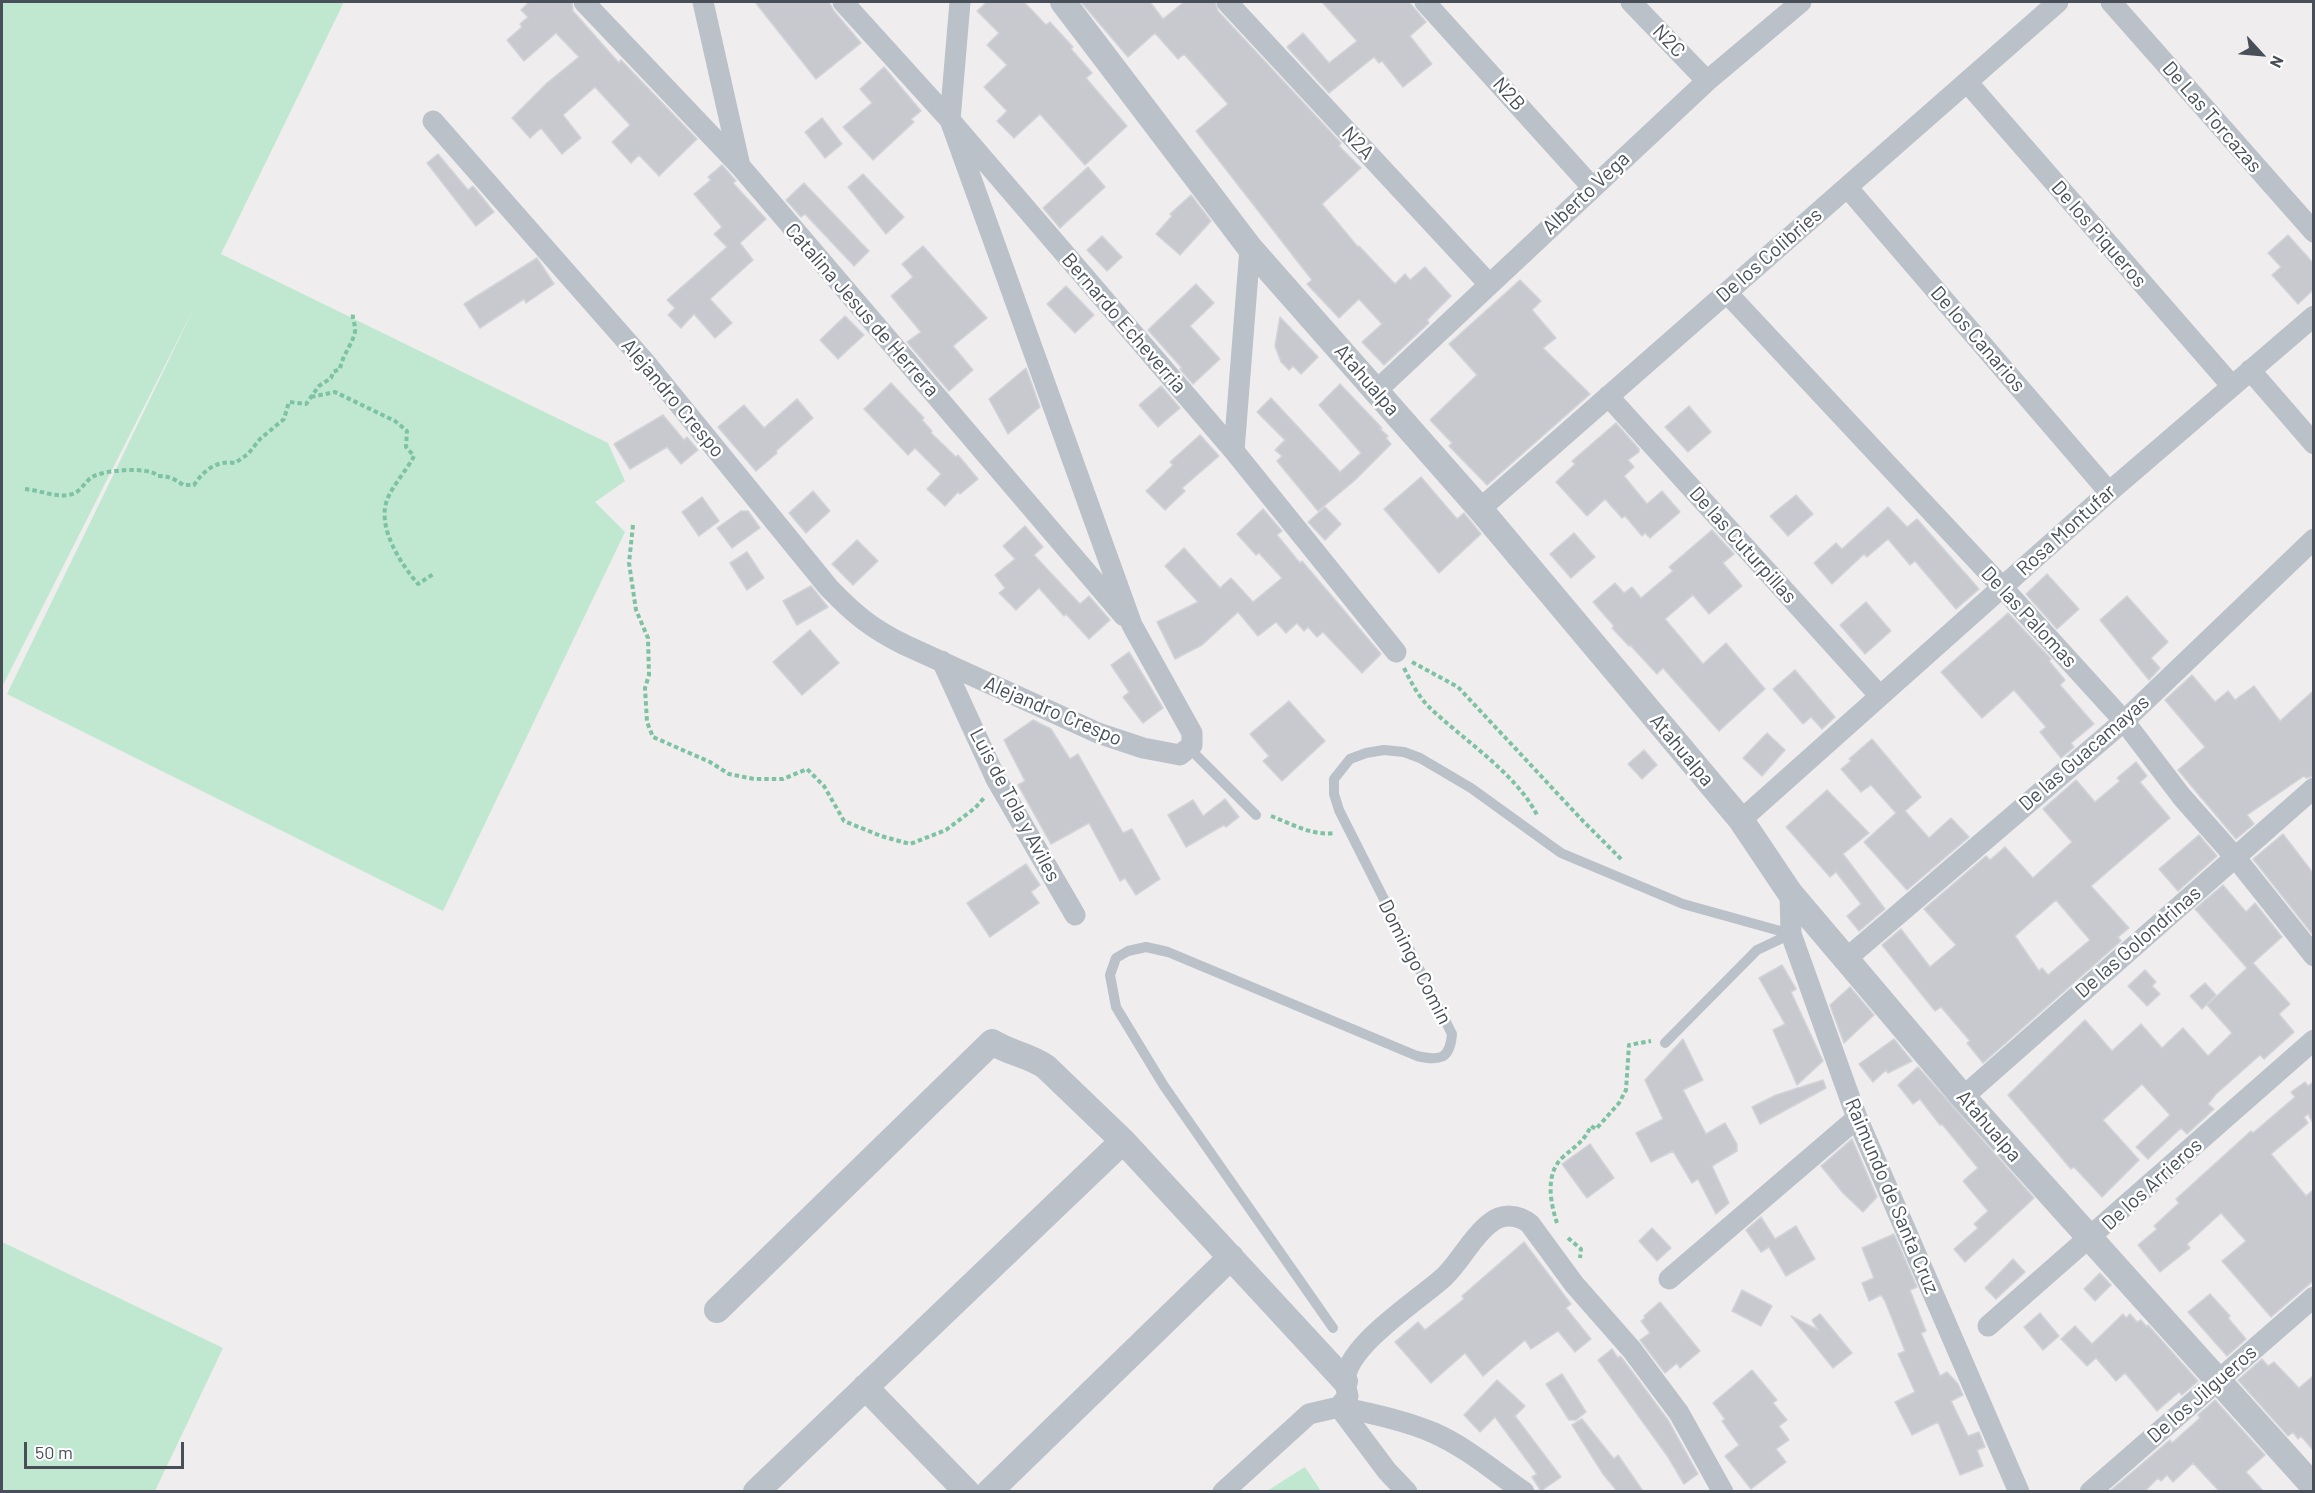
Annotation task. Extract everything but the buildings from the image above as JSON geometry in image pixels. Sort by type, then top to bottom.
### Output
[{"type":"street","name":"Catalina Jesus de Herrera","points":[[584,2],[740,166],[1132,625]]},
{"type":"street","points":[[703,2],[740,166]]},
{"type":"street","name":"Bernardo Echeverria","points":[[843,2],[950,120],[1234,451],[1396,652]]},
{"type":"street","points":[[960,2],[950,120],[1132,625],[1192,733],[1193,740],[1190,748]]},
{"type":"street","name":"Atahualpa","points":[[1063,2],[1250,248],[1480,509],[1741,820],[1790,893],[1963,1097],[2313,1487]]},
{"type":"street","name":"N2A","points":[[1227,2],[1490,284]]},
{"type":"street","name":"N2B","points":[[1425,2],[1592,187]]},
{"type":"street","name":"N2C","points":[[1631,2],[1707,81]]},
{"type":"street","name":"Alberto Vega","points":[[1376,391],[1707,81],[1801,2]]},
{"type":"street","name":"De los Colibries","points":[[1480,509],[2058,2]]},
{"type":"street","name":"De Las Torcazas","points":[[2110,2],[2313,232]]},
{"type":"street","name":"De los Piqueros","points":[[1967,82],[2232,386]]},
{"type":"street","name":"Alejandro Crespo","points":[[433,121],[644,361],[829,588],[876,631],[1098,734],[1172,754],[1180,754],[1190,748]]},
{"type":"street","name":"De los Canarios","points":[[1847,187],[2109,492]]},
{"type":"street","points":[[1234,451],[1250,248]]},
{"type":"street","name":"De las Palomas","points":[[1727,293],[2124,721],[2182,797],[2235,857],[2313,956]]},
{"type":"street","name":"Rosa Montufar","points":[[1741,820],[1879,694],[2313,316]]},
{"type":"street","points":[[2250,370],[2313,444]]},
{"type":"street","name":"De las Cuturpillas","points":[[1608,396],[1879,694]]},
{"type":"street","name":"De las Guacamayas","points":[[1846,959],[2124,721],[2313,539]]},
{"type":"street","name":"Luis de Tola y Aviles","points":[[942,661],[996,779],[1075,915]]},
{"type":"street","name":"De las Golondrinas","points":[[1963,1097],[2313,788]]},
{"type":"street","name":"Raimundo de Santa Cruz","points":[[1790,893],[1791,934],[1857,1118],[2019,1491]]},
{"type":"street","name":"De los Arrieros","points":[[1988,1326],[2090,1239],[2313,1040]]},
{"type":"street","points":[[717,1310],[992,1042],[1001,1048],[1035,1059],[1046,1067],[1123,1141],[1345,1381],[1348,1396],[1339,1407]]},
{"type":"street","points":[[1669,1279],[1857,1118]]},
{"type":"street","points":[[756,1491],[1123,1141]]},
{"type":"street","points":[[1345,1381],[1365,1342],[1445,1276],[1489,1223],[1508,1215],[1522,1218],[1530,1224],[1574,1284],[1632,1350],[1679,1413],[1723,1491]]},
{"type":"street","points":[[989,1491],[1231,1257]]},
{"type":"street","name":"De los Jilgueros","points":[[2090,1491],[2313,1297]]},
{"type":"street","points":[[865,1387],[967,1491]]},
{"type":"street","points":[[1339,1407],[1387,1471],[1407,1491]]},
{"type":"street","points":[[1223,1491],[1309,1414],[1339,1407],[1370,1413],[1434,1433],[1456,1445],[1524,1491]]},
{"type":"lane","points":[[1190,748],[1256,815]]},
{"type":"lane","name":"Domingo Comin","points":[[1333,1328],[1164,1086],[1116,1007],[1110,975],[1116,958],[1128,951],[1146,947],[1168,952],[1418,1056],[1434,1060],[1446,1055],[1451,1046],[1452,1034],[1348,828],[1334,794],[1334,779],[1350,759],[1366,753],[1395,750],[1420,758],[1472,788],[1561,853],[1683,904],[1791,934]]},
{"type":"lane","points":[[1665,1043],[1758,950],[1791,934]]},
{"type":"path","points":[[25,489],[41,490],[56,496],[75,493],[93,477],[112,471],[143,469],[154,471],[158,476],[167,476],[183,485],[194,485],[210,467],[225,461],[236,463],[284,419],[289,402],[306,404],[319,386],[331,378],[333,372],[340,369],[356,328],[352,319],[353,313]]},
{"type":"path","points":[[310,398],[335,392],[395,421],[407,431],[406,447],[414,456],[387,498],[383,518],[397,553],[418,584],[435,573]]},
{"type":"path","points":[[633,525],[629,562],[636,610],[648,638],[649,675],[645,688],[647,722],[653,737],[710,762],[729,774],[754,779],[783,779],[807,769],[824,786],[844,821],[881,836],[910,844],[946,830],[975,808],[987,795],[996,779]]},
{"type":"path","points":[[1396,652],[1413,686],[1428,706],[1503,772],[1533,808],[1552,847]]},
{"type":"path","points":[[1396,652],[1431,674],[1458,687],[1582,821],[1620,856],[1641,885]]},
{"type":"path","points":[[1256,815],[1266,814],[1309,831],[1327,834],[1348,828]]},
{"type":"path","points":[[1558,1228],[1550,1205],[1552,1175],[1561,1158],[1584,1140],[1591,1126],[1596,1129],[1619,1102],[1626,1090],[1629,1045],[1648,1040],[1665,1043]]},
{"type":"path","points":[[1563,1233],[1581,1249],[1579,1261],[1581,1271],[1574,1284]]},
{"type":"green space","points":[[2,2],[344,2],[221,254],[608,443],[625,481],[595,502],[625,532],[443,911],[7,694],[196,304],[2,687]]},
{"type":"green space","points":[[2,1242],[223,1348],[155,1491],[2,1491]]},
{"type":"green space","points":[[1305,1467],[1321,1491],[1267,1491]]}]
